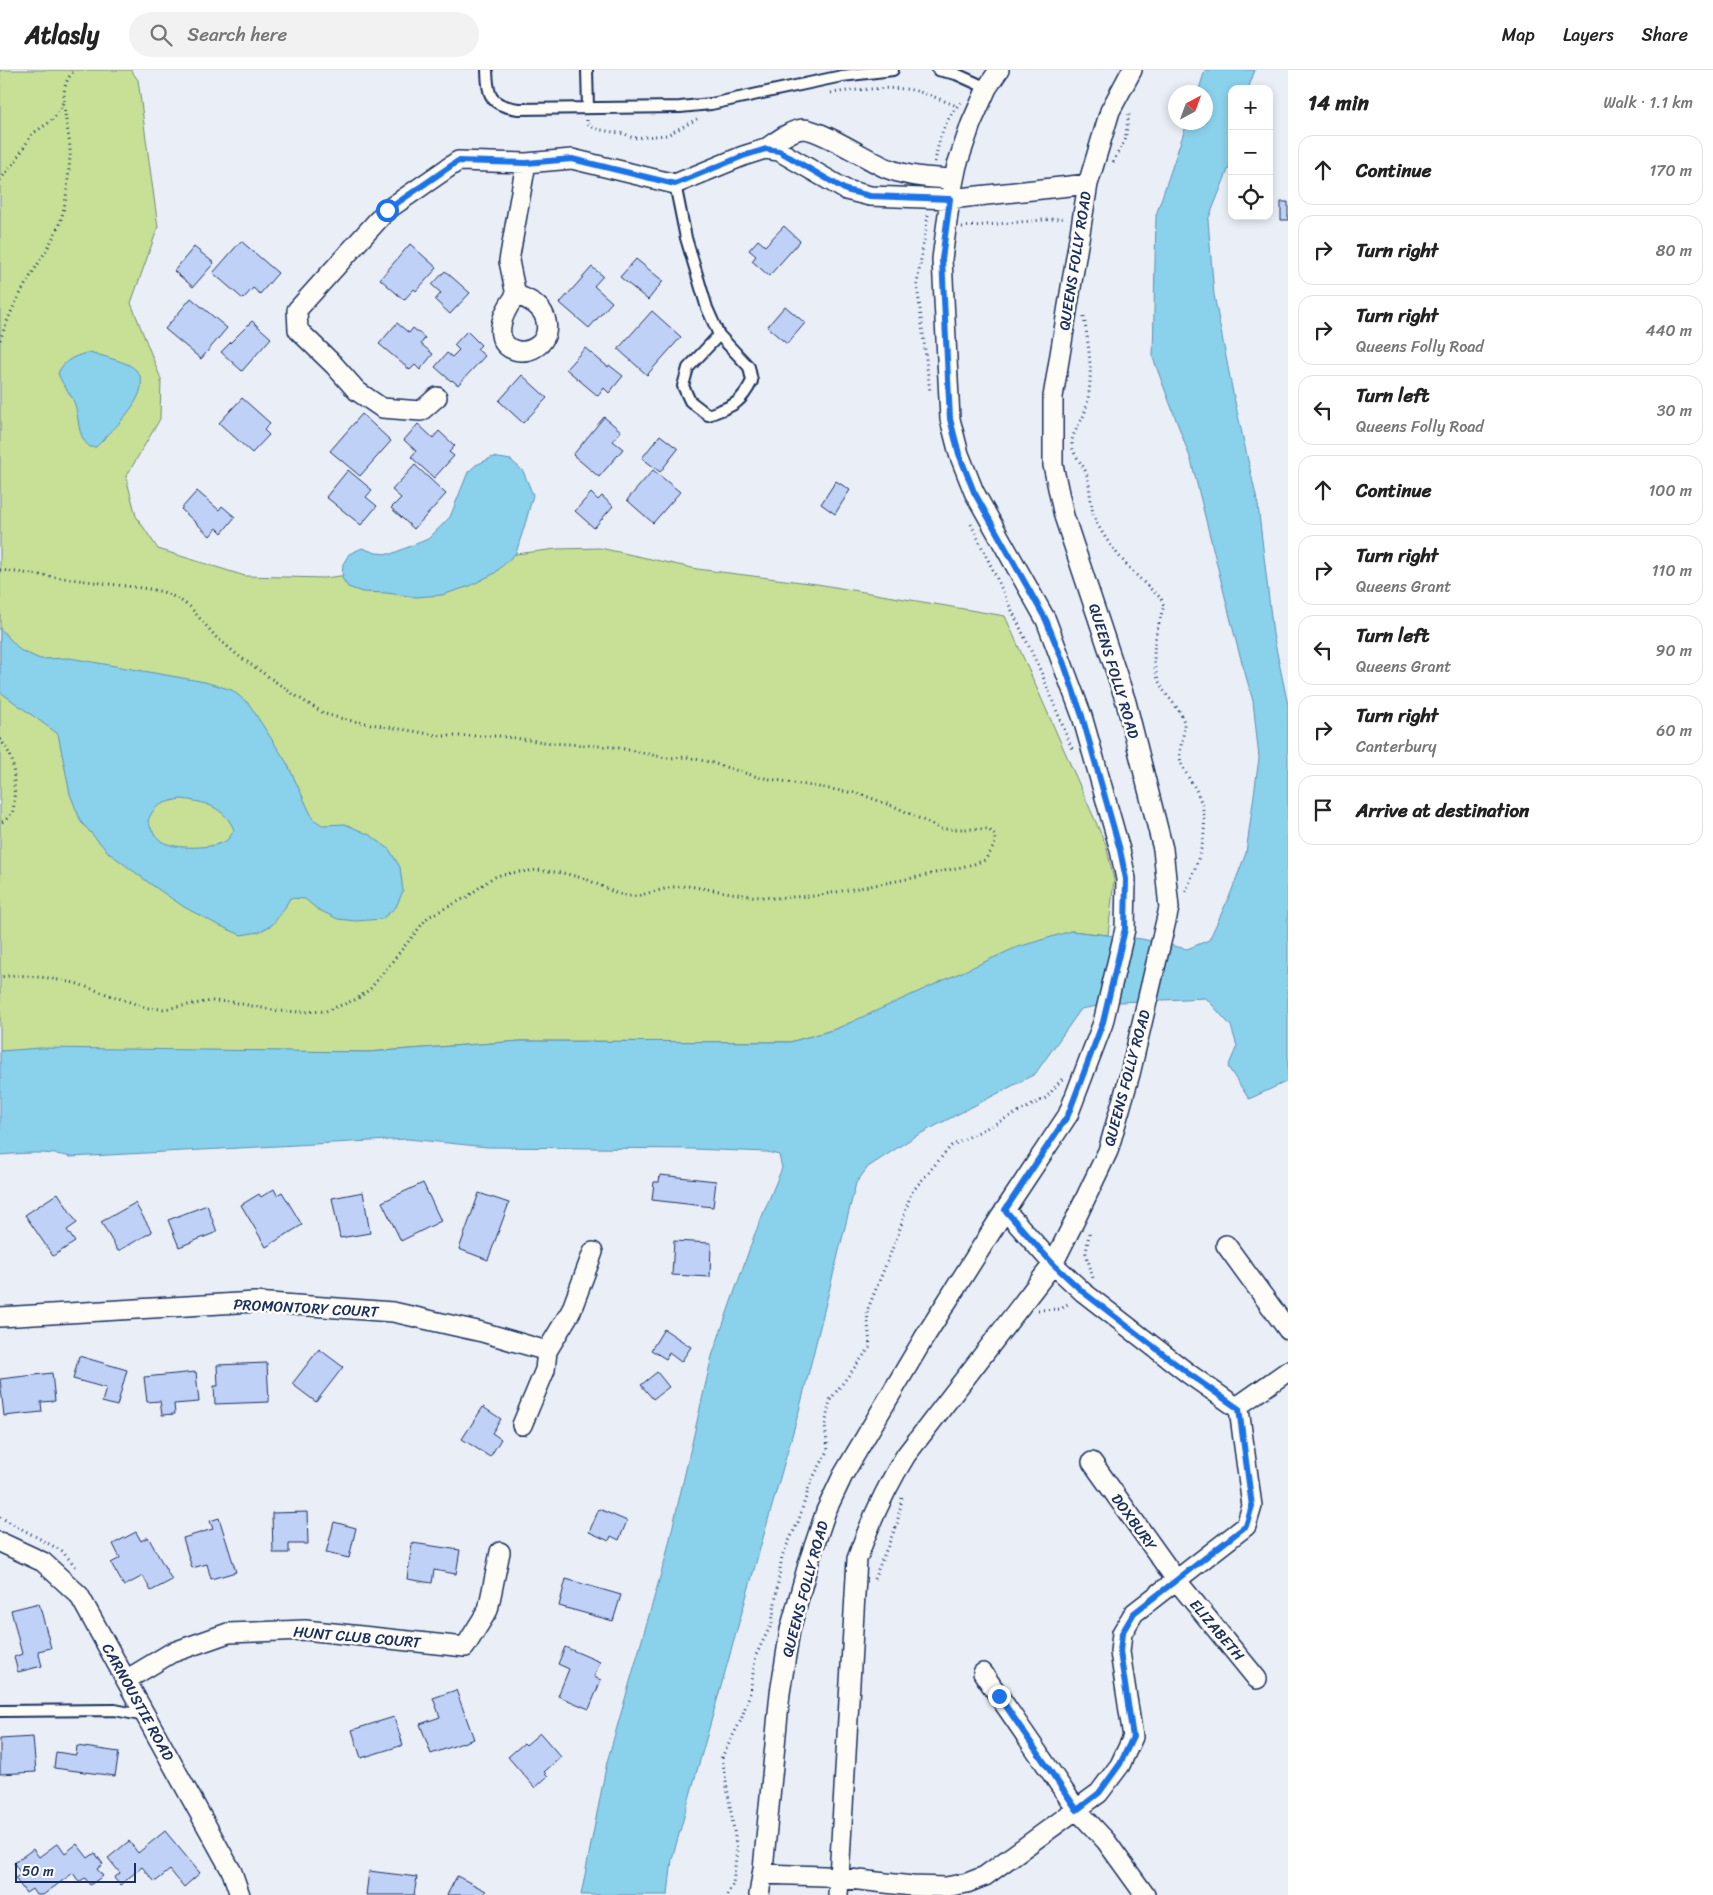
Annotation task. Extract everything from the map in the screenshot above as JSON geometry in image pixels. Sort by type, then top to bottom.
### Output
[{"type":"street","name":"QUEENS FOLLY ROAD","points":[[759,1895],[780,1694],[789,1639],[809,1561],[826,1512],[843,1475],[924,1338],[1068,1115],[1103,1022],[1125,929],[1126,879],[1120,850],[1076,698],[1046,620],[974,492],[959,454],[950,419],[942,259],[946,228],[957,165],[971,124],[987,88],[998,70]]},
{"type":"street","name":"QUEENS FOLLY ROAD","points":[[838,1886],[857,1559],[868,1528],[887,1486],[906,1455],[1053,1264],[1108,1152],[1130,1074],[1169,908],[1163,849],[1126,702],[1064,516],[1053,465],[1053,397],[1088,184],[1110,111],[1132,70]]},
{"type":"street","points":[[437,397],[420,411],[382,408],[357,391],[334,364],[298,330],[297,310],[387,210],[458,161],[526,163],[572,159],[675,184],[743,156],[766,149],[789,134],[803,129],[820,134],[887,168],[915,176],[954,179]]},
{"type":"street","points":[[766,149],[779,151],[846,190],[870,196],[950,199],[1088,184]]},
{"type":"street","points":[[516,295],[509,261],[526,163]]},
{"type":"street","points":[[1005,1210],[1053,1264],[1083,1292],[1189,1374],[1239,1409]]},
{"type":"street","points":[[1226,1246],[1288,1330]]},
{"type":"street","points":[[522,1425],[544,1370],[547,1351],[571,1311],[593,1252]]},
{"type":"street","name":"PROMONTORY COURT","points":[[0,1317],[264,1303],[393,1312],[482,1332],[547,1351]]},
{"type":"street","points":[[762,1874],[838,1886],[912,1890],[967,1883],[985,1876],[1099,1793],[1120,1764],[1133,1737],[1120,1652],[1122,1633],[1134,1613],[1246,1526],[1252,1506],[1239,1409],[1241,1404],[1288,1371]]},
{"type":"street","name":"DOXBURY","points":[[1092,1462],[1176,1581]]},
{"type":"street","name":"CARNOUSTIE ROAD","points":[[0,1542],[43,1562],[79,1595],[232,1872],[240,1895]]},
{"type":"street","name":"HUNT CLUB COURT","points":[[126,1680],[171,1653],[228,1633],[305,1630],[465,1647],[488,1610],[500,1552]]},
{"type":"street","name":"ELIZABETH","points":[[1176,1581],[1257,1679]]},
{"type":"street","points":[[983,1673],[1077,1810],[1106,1841],[1145,1895]]},
{"type":"lane","points":[[487,70],[487,88],[493,99],[502,107],[518,109],[680,107],[710,104],[842,73],[893,70]]},
{"type":"lane","points":[[587,70],[588,108]]},
{"type":"lane","points":[[938,70],[956,74],[987,88]]},
{"type":"lane","points":[[675,184],[697,280],[719,335],[749,367],[752,381],[744,396],[732,406],[708,415],[690,401],[683,386],[688,368],[719,335]]},
{"type":"lane","points":[[0,1711],[115,1710],[146,1716]]},
{"type":"path","points":[[0,340],[18,298],[60,223],[70,155],[64,102],[65,86],[69,75],[76,70]]},
{"type":"path","points":[[824,94],[864,90],[907,89],[957,106]]},
{"type":"path","points":[[0,180],[15,162],[32,134],[58,114],[64,102]]},
{"type":"path","points":[[588,108],[587,124],[595,129],[625,134],[633,138],[667,135],[700,117]]},
{"type":"path","points":[[1112,165],[1124,140],[1129,112]]},
{"type":"path","points":[[946,228],[1082,216]]},
{"type":"path","points":[[1084,315],[1092,371],[1090,395],[1085,414],[1072,443],[1077,459],[1085,469],[1093,512],[1107,540],[1124,562],[1161,598],[1164,606],[1153,659],[1157,676],[1184,721],[1180,758],[1198,793],[1203,812],[1205,836],[1185,895]]},
{"type":"path","points":[[0,570],[149,589],[177,598],[190,607],[216,638],[240,657],[325,714],[347,720],[442,736],[499,736],[552,743],[615,747],[666,758],[687,757],[758,777],[860,794],[898,808],[941,830],[988,829],[995,835],[995,843],[985,860],[974,864],[918,877],[815,896],[757,897],[688,886],[672,887],[637,896],[626,896],[586,879],[563,873],[537,870],[503,874],[492,878],[467,897],[428,917],[370,989],[357,999],[326,1010],[278,1011],[232,1002],[212,1001],[164,1009],[147,1008],[75,983],[16,975],[0,977]]},
{"type":"path","points":[[0,739],[6,747],[12,762],[14,803],[13,812],[5,821],[0,823]]},
{"type":"path","points":[[1034,1310],[1061,1309],[1083,1292],[1094,1280],[1086,1253],[1090,1224]]},
{"type":"path","points":[[872,1585],[897,1524],[905,1491]]},
{"type":"green space","points":[[0,70],[131,70],[138,80],[158,227],[131,303],[161,379],[160,419],[126,477],[136,516],[158,549],[245,576],[324,578],[556,549],[600,548],[697,569],[817,584],[1005,616],[1106,845],[1114,880],[1108,935],[1071,931],[836,1029],[790,1042],[521,1041],[368,1052],[0,1051]]},
{"type":"water","points":[[1205,70],[1255,70],[1249,85],[1228,85],[1228,170],[1208,220],[1214,295],[1233,393],[1258,505],[1273,634],[1288,705],[1288,1081],[1249,1099],[1228,1067],[1237,1046],[1231,1026],[1206,998],[1120,1002],[1081,1009],[1035,1074],[914,1137],[868,1167],[856,1183],[799,1411],[672,1859],[668,1895],[581,1895],[607,1762],[666,1556],[712,1356],[754,1236],[782,1168],[779,1155],[767,1152],[692,1149],[487,1147],[408,1139],[71,1157],[45,1153],[0,1155],[0,1051],[40,1048],[368,1052],[521,1041],[790,1042],[836,1029],[1015,948],[1071,931],[1142,939],[1187,949],[1209,940],[1230,895],[1246,853],[1259,758],[1253,701],[1237,645],[1191,460],[1153,358],[1156,215],[1185,130],[1213,130],[1213,85],[1200,85]]},
{"type":"water","points":[[90,352],[127,364],[138,372],[141,383],[139,394],[132,406],[113,430],[96,447],[90,447],[82,437],[74,402],[58,373],[64,364],[71,359]]},
{"type":"water","points":[[493,457],[511,460],[523,471],[533,495],[516,553],[495,573],[470,586],[442,595],[416,597],[362,592],[348,587],[342,578],[343,564],[349,554],[362,548],[376,553],[391,554],[428,539],[450,517],[468,472],[476,465]]},
{"type":"water","points":[[0,628],[20,650],[40,659],[70,658],[205,682],[232,690],[249,704],[287,763],[313,819],[322,825],[345,824],[370,835],[389,849],[400,867],[403,891],[396,907],[382,919],[356,921],[338,919],[317,909],[305,899],[290,898],[272,925],[259,932],[241,935],[184,907],[109,853],[81,822],[70,794],[58,734],[0,692]],"holes":[[[180,799],[212,807],[225,816],[234,830],[228,839],[221,843],[204,847],[175,846],[161,841],[153,832],[148,821],[151,815],[160,805]]]},
{"type":"building","points":[[1281,202],[1288,202],[1288,220],[1281,220]]},
{"type":"building","points":[[784,226],[800,241],[769,276],[752,261],[756,256],[749,250],[758,240],[765,246]]},
{"type":"building","points":[[241,241],[278,273],[260,294],[253,288],[243,299],[213,273]]},
{"type":"building","points":[[410,244],[437,268],[416,291],[414,289],[404,300],[380,279]]},
{"type":"building","points":[[194,247],[214,263],[193,287],[174,271]]},
{"type":"building","points":[[636,259],[663,281],[648,300],[620,277]]},
{"type":"building","points":[[592,267],[603,276],[594,286],[612,302],[589,328],[560,303]]},
{"type":"building","points":[[445,271],[470,293],[450,314],[435,300],[441,293],[432,285]]},
{"type":"building","points":[[191,298],[227,328],[201,359],[165,329]]},
{"type":"building","points":[[785,306],[805,323],[787,344],[767,327]]},
{"type":"building","points":[[652,311],[681,337],[647,375],[618,349]]},
{"type":"building","points":[[252,321],[271,338],[242,371],[221,352]]},
{"type":"building","points":[[397,323],[409,333],[413,328],[425,338],[421,344],[433,354],[420,370],[415,365],[410,370],[379,344]]},
{"type":"building","points":[[467,331],[481,345],[477,349],[485,356],[458,385],[435,367],[447,353],[452,357],[459,350],[454,345]]},
{"type":"building","points":[[585,348],[608,367],[609,365],[623,376],[609,393],[604,388],[598,396],[566,369]]},
{"type":"building","points":[[522,375],[547,398],[523,423],[499,401]]},
{"type":"building","points":[[242,398],[270,423],[264,430],[269,435],[252,453],[219,423]]},
{"type":"building","points":[[362,414],[391,441],[360,476],[330,451]]},
{"type":"building","points":[[604,417],[621,431],[613,441],[623,449],[599,477],[573,455]]},
{"type":"building","points":[[418,424],[433,438],[439,431],[455,446],[449,452],[454,456],[434,478],[411,457],[416,451],[404,440]]},
{"type":"building","points":[[660,435],[678,449],[660,472],[642,458]]},
{"type":"building","points":[[415,465],[446,494],[414,529],[391,508],[401,498],[392,490]]},
{"type":"building","points":[[348,470],[372,490],[366,497],[377,506],[361,525],[326,497]]},
{"type":"building","points":[[653,470],[680,492],[653,523],[627,500]]},
{"type":"building","points":[[836,481],[850,490],[835,514],[821,504]]},
{"type":"building","points":[[197,491],[219,510],[222,506],[235,517],[222,533],[217,528],[210,536],[181,509]]},
{"type":"building","points":[[591,493],[598,500],[602,496],[613,506],[594,528],[575,511]]},
{"type":"building","points":[[660,1175],[716,1181],[713,1207],[652,1200],[654,1182],[659,1182]]},
{"type":"building","points":[[423,1183],[441,1221],[401,1241],[382,1202]]},
{"type":"building","points":[[274,1189],[277,1195],[282,1192],[302,1225],[266,1247],[241,1205],[259,1194],[261,1197]]},
{"type":"building","points":[[363,1192],[370,1233],[340,1238],[332,1198]]},
{"type":"building","points":[[58,1193],[77,1223],[67,1230],[75,1242],[53,1256],[25,1215]]},
{"type":"building","points":[[479,1193],[509,1203],[488,1260],[459,1249]]},
{"type":"building","points":[[135,1203],[152,1232],[118,1251],[101,1222]]},
{"type":"building","points":[[207,1205],[217,1232],[179,1247],[168,1220]]},
{"type":"building","points":[[674,1241],[711,1243],[710,1277],[672,1275]]},
{"type":"building","points":[[664,1329],[691,1347],[681,1362],[669,1353],[666,1359],[651,1350]]},
{"type":"building","points":[[319,1349],[343,1367],[316,1402],[292,1384]]},
{"type":"building","points":[[79,1356],[127,1370],[117,1406],[102,1402],[106,1388],[73,1379]]},
{"type":"building","points":[[267,1363],[269,1402],[215,1404],[214,1386],[218,1386],[217,1365]]},
{"type":"building","points":[[196,1372],[199,1402],[174,1404],[175,1414],[162,1415],[160,1401],[147,1402],[144,1377]]},
{"type":"building","points":[[657,1372],[669,1387],[653,1399],[641,1385]]},
{"type":"building","points":[[52,1373],[55,1401],[41,1402],[42,1412],[4,1416],[0,1379]]},
{"type":"building","points":[[483,1407],[501,1419],[492,1433],[501,1439],[490,1457],[462,1439]]},
{"type":"building","points":[[599,1509],[627,1521],[619,1540],[611,1536],[609,1541],[589,1532]]},
{"type":"building","points":[[307,1512],[308,1544],[289,1544],[289,1553],[273,1553],[272,1513]]},
{"type":"building","points":[[219,1518],[236,1572],[211,1579],[207,1564],[192,1568],[183,1538],[213,1529],[210,1521]]},
{"type":"building","points":[[334,1522],[356,1528],[349,1558],[326,1553]]},
{"type":"building","points":[[136,1532],[141,1541],[148,1537],[172,1580],[151,1591],[143,1576],[124,1586],[111,1563],[120,1558],[113,1544]]},
{"type":"building","points":[[412,1543],[460,1550],[456,1574],[434,1570],[432,1583],[407,1579]]},
{"type":"building","points":[[566,1579],[621,1595],[613,1621],[559,1606]]},
{"type":"building","points":[[39,1603],[51,1648],[38,1651],[42,1666],[18,1672],[14,1657],[22,1654],[11,1610]]},
{"type":"building","points":[[565,1647],[600,1662],[594,1677],[601,1680],[589,1709],[558,1696],[569,1669],[558,1664]]},
{"type":"building","points":[[456,1690],[474,1739],[431,1754],[420,1724],[440,1717],[433,1698]]},
{"type":"building","points":[[394,1717],[403,1745],[361,1758],[352,1730]]},
{"type":"building","points":[[540,1733],[561,1757],[544,1772],[548,1776],[535,1788],[508,1757],[524,1743],[526,1745]]},
{"type":"building","points":[[33,1737],[36,1772],[0,1774],[0,1739]]},
{"type":"building","points":[[77,1746],[119,1752],[115,1776],[54,1768],[56,1752],[76,1755]]},
{"type":"building","points":[[165,1831],[200,1873],[184,1887],[170,1870],[155,1882],[142,1867],[120,1885],[114,1878],[120,1873],[108,1858],[129,1841],[138,1853]]},
{"type":"building","points":[[58,1843],[65,1853],[77,1844],[88,1858],[95,1853],[103,1864],[97,1869],[103,1876],[90,1885],[85,1878],[79,1882],[73,1873],[43,1895],[36,1895],[32,1889],[26,1893],[15,1878],[21,1874],[14,1863],[33,1849],[39,1857]]},
{"type":"building","points":[[369,1871],[417,1877],[414,1895],[366,1895]]},
{"type":"building","points":[[457,1876],[486,1891],[484,1895],[447,1895]]},
{"type":"route","points":[[387,210],[458,161],[526,163],[572,159],[675,184],[743,156],[766,149],[779,151],[846,190],[870,196],[950,199],[942,259],[950,419],[959,454],[974,492],[1046,620],[1064,664],[1082,716],[1120,850],[1126,879],[1125,929],[1103,1022],[1068,1115],[1005,1210],[1053,1264],[1083,1292],[1189,1374],[1239,1409],[1252,1506],[1246,1526],[1134,1613],[1128,1622],[1122,1633],[1120,1652],[1133,1737],[1120,1764],[1099,1793],[1077,1810],[999,1696]]}]
